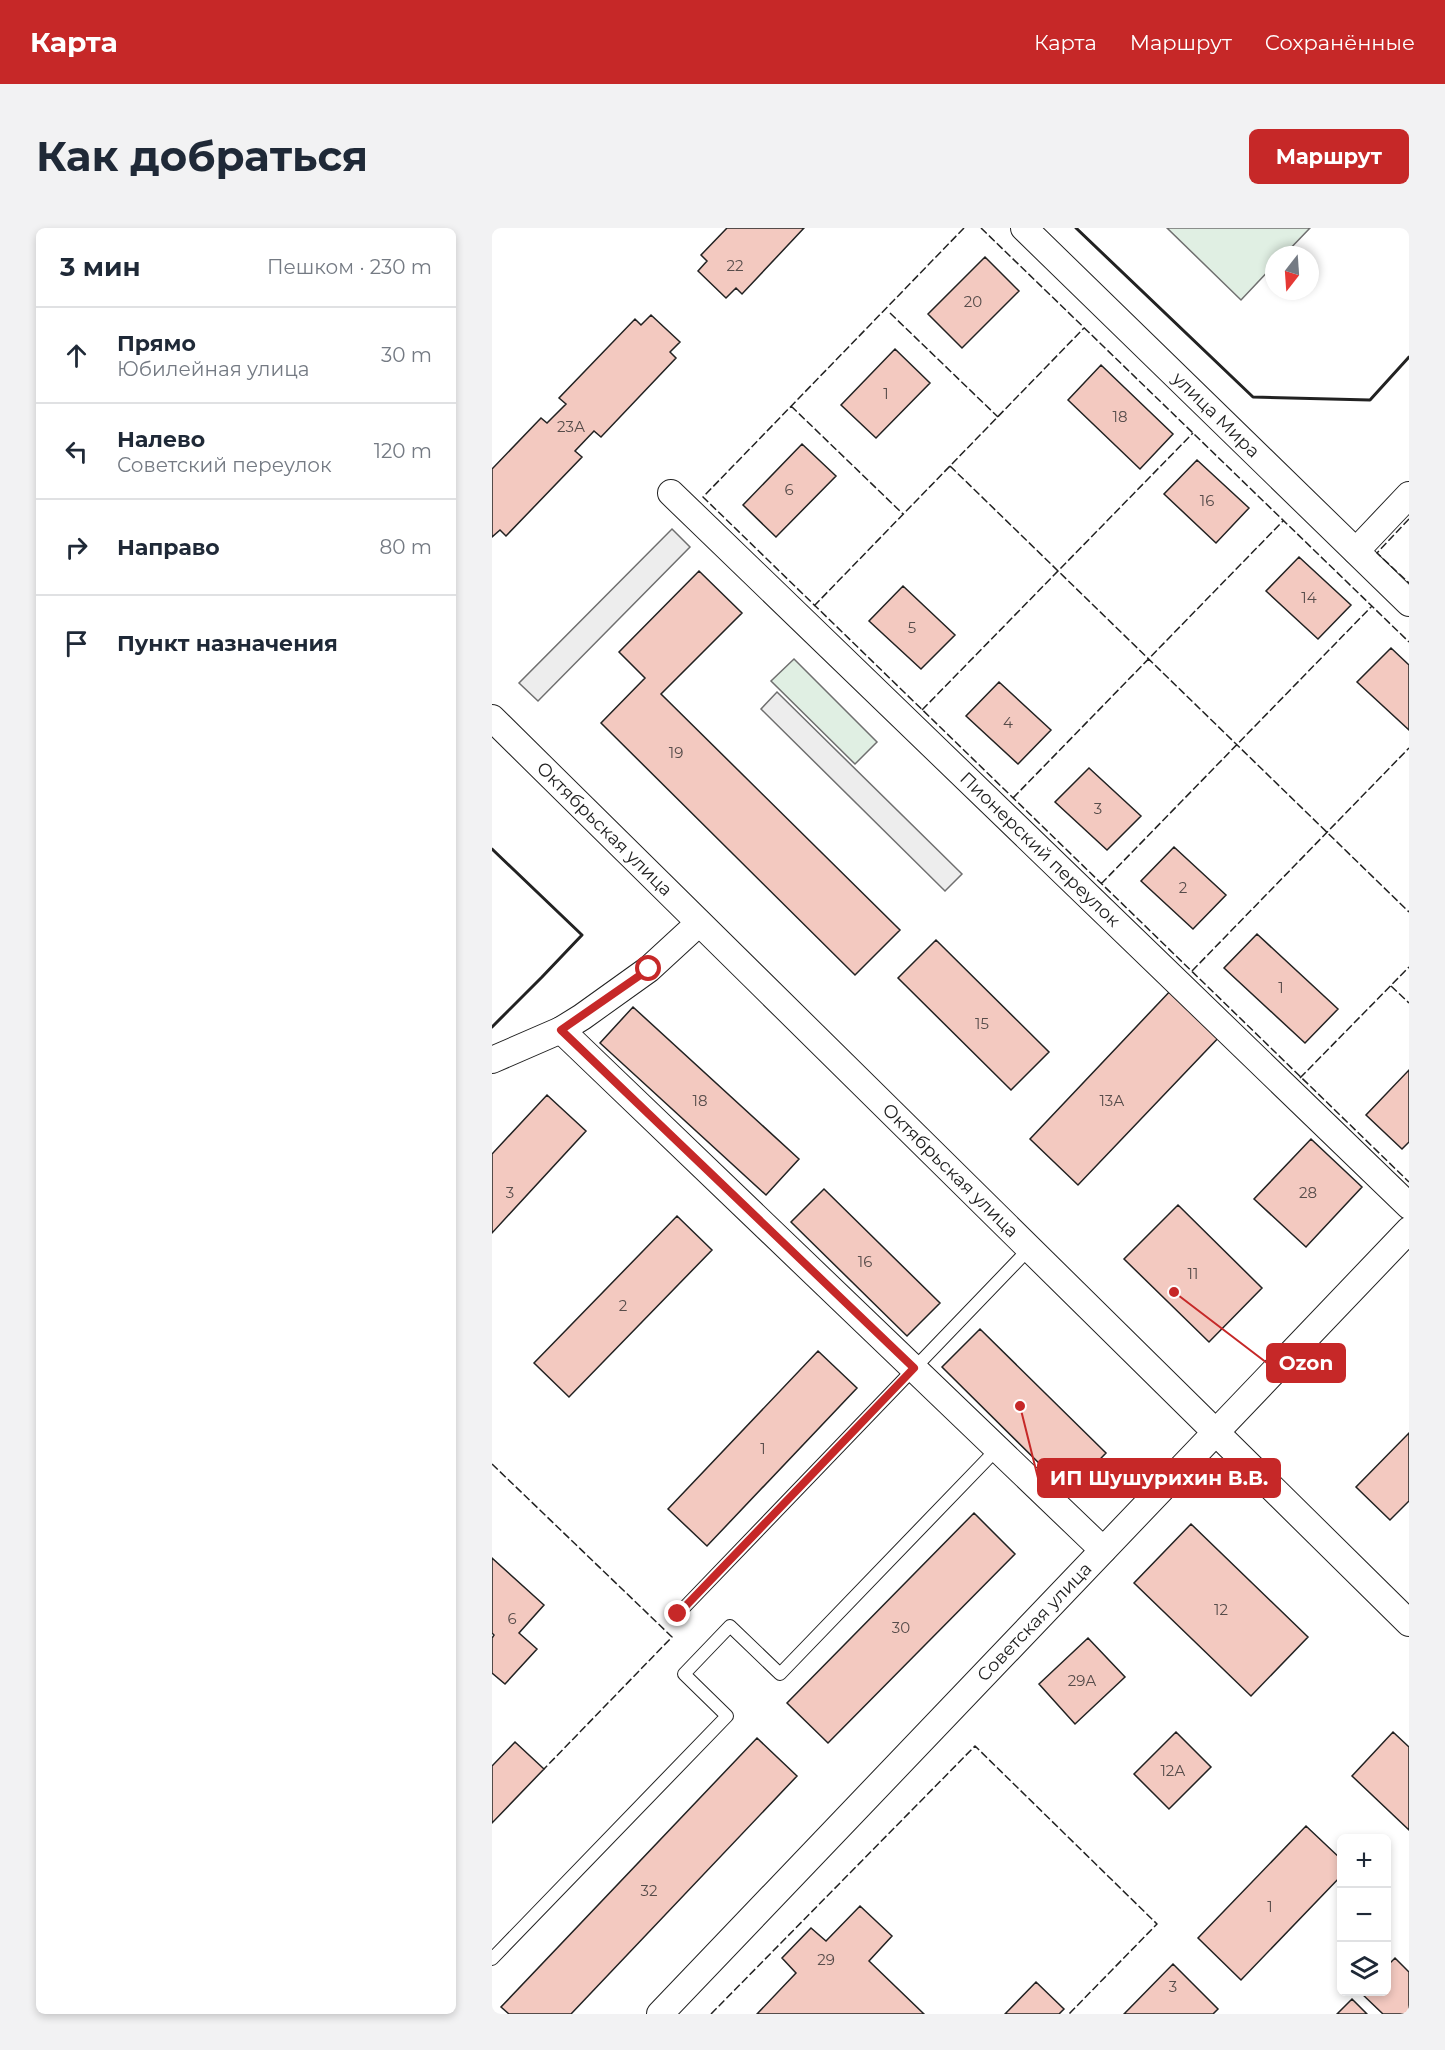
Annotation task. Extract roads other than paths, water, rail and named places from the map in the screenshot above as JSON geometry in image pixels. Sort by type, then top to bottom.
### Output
[{"type":"street","name":"улица Мира","points":[[1024,228],[1409,603]]},
{"type":"street","name":"Пионерский переулок","points":[[671,493],[1409,1206]]},
{"type":"street","points":[[1356,550],[1409,495]]},
{"type":"street","name":"Октябрьская улица","points":[[492,718],[1409,1623]]},
{"type":"street","points":[[492,1060],[561,1030],[649,969],[699,923]]},
{"type":"street","points":[[561,1030],[1103,1550]]},
{"type":"street","name":"Советская улица","points":[[660,2014],[1409,1230]]},
{"type":"lane","points":[[678,1614],[1029,1249]]},
{"type":"lane","points":[[492,1959],[727,1716],[684,1674],[730,1626],[780,1674],[998,1448]]},
{"type":"place","name":"Ozon","points":[[1174,1292]]},
{"type":"place","name":"ИП Шушурихин В.В.","points":[[1020,1406]]}]
